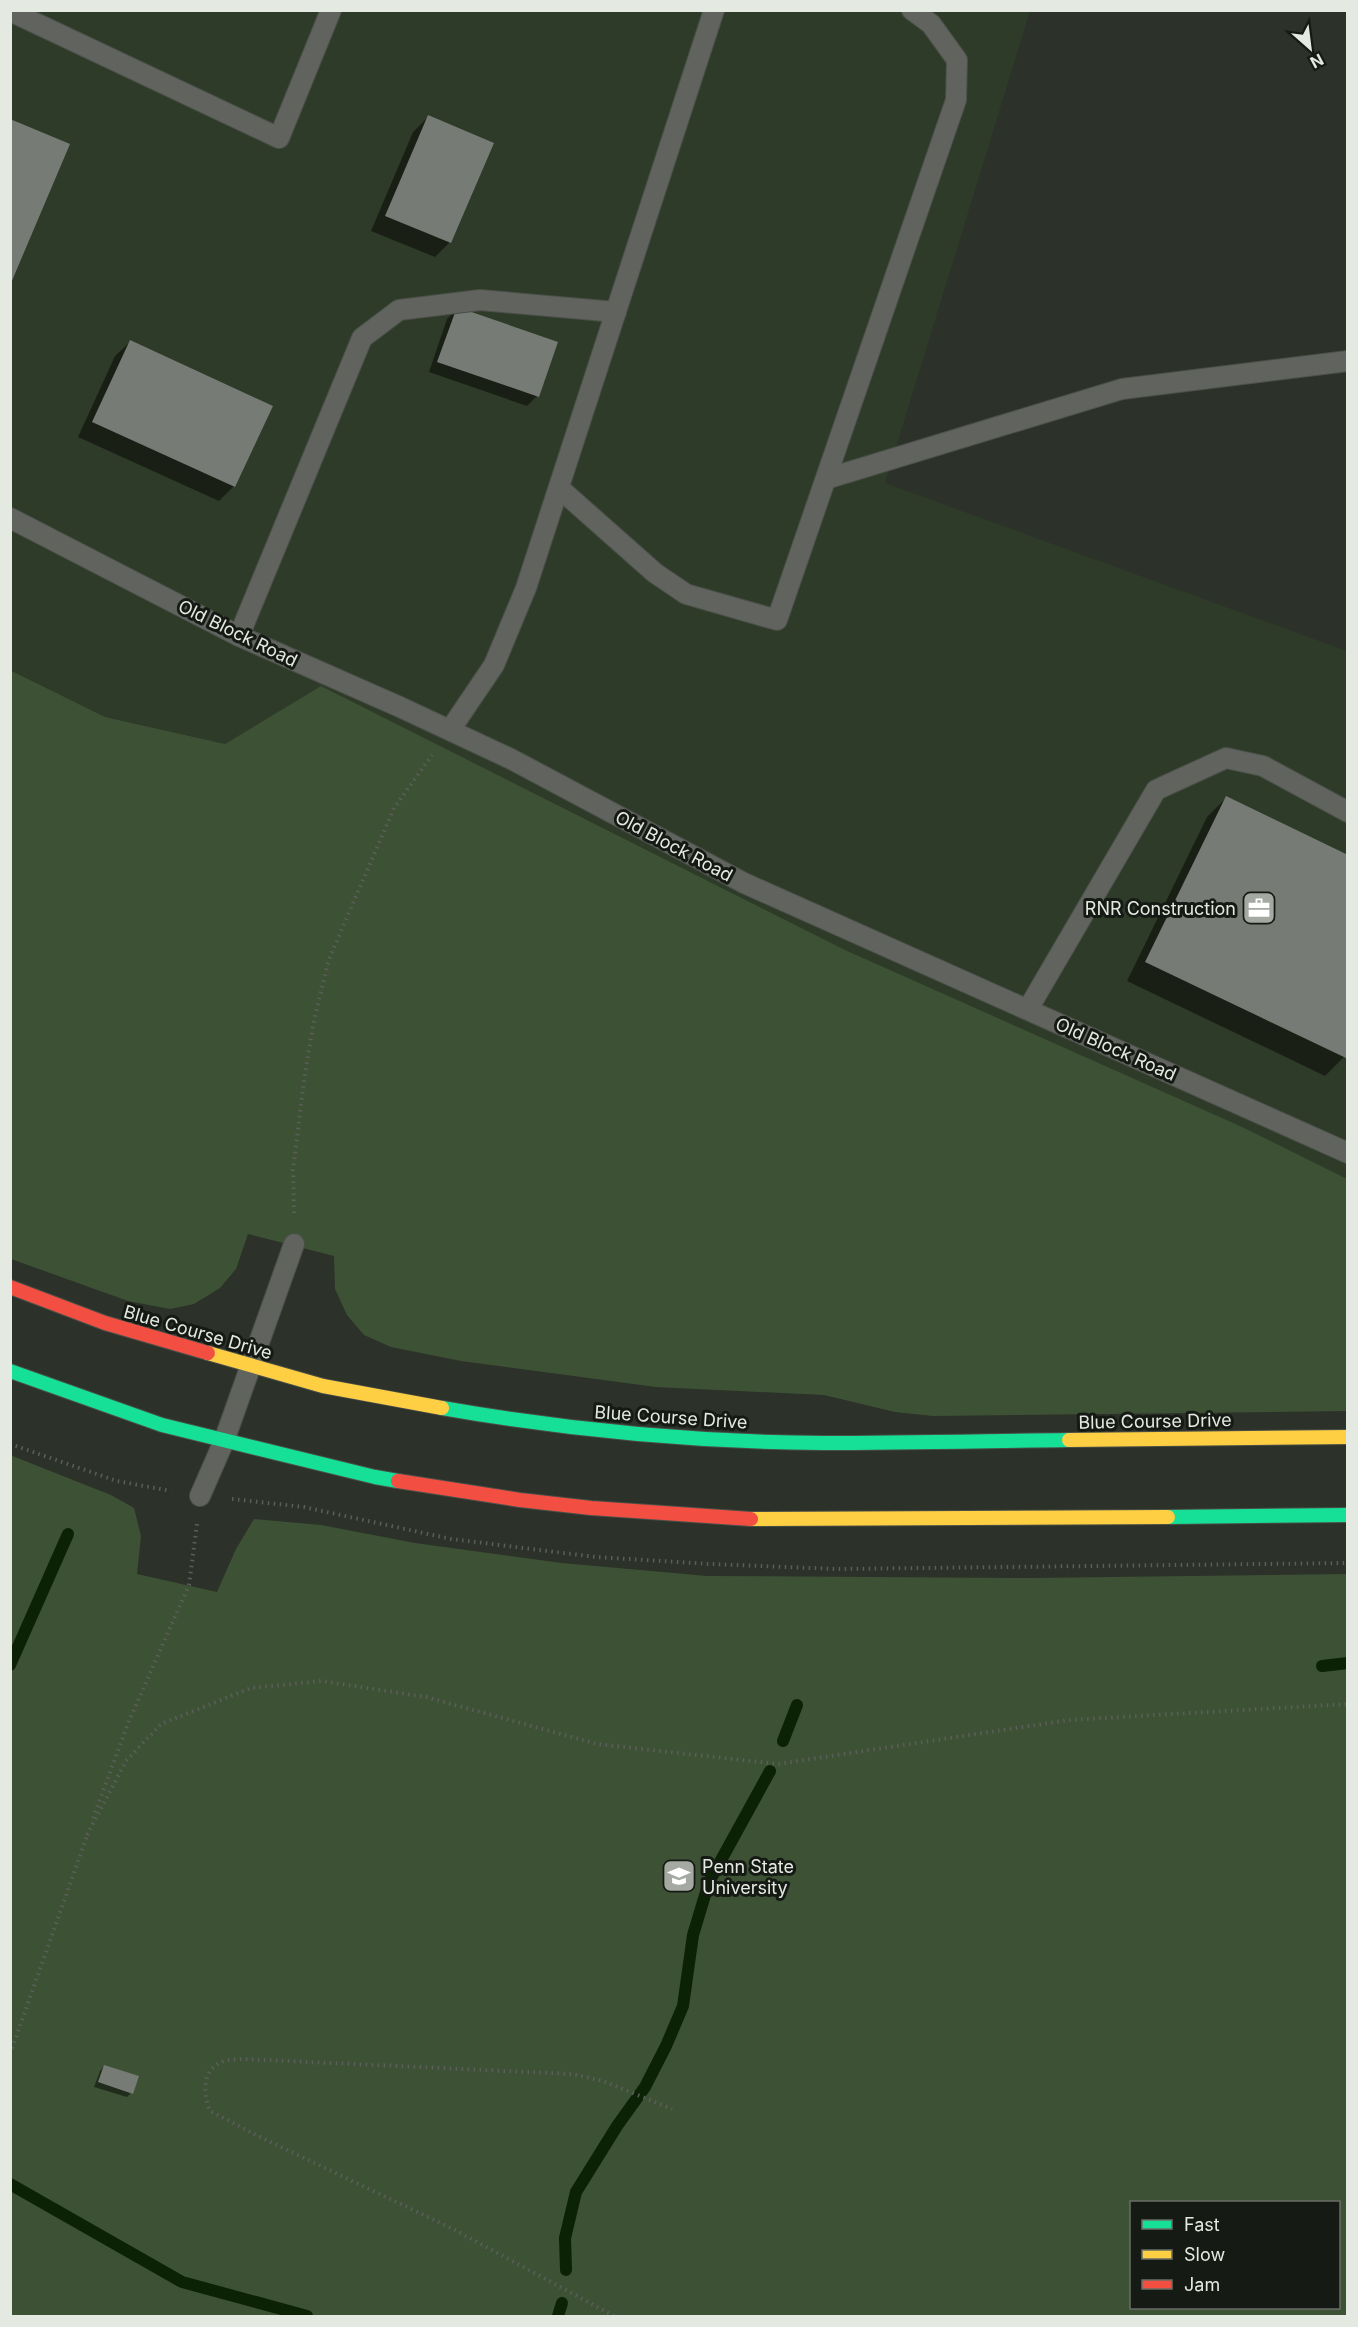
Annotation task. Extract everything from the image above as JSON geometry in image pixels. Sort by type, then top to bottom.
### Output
[{"type":"main road","name":"Blue Course Drive","points":[[10,1287],[105,1323],[323,1386],[466,1412],[607,1432],[822,1443],[1347,1437]]},
{"type":"main road","points":[[10,1371],[162,1425],[375,1477],[591,1508],[733,1519],[877,1520],[1347,1515]]},
{"type":"lane","points":[[10,11],[279,138],[331,10]]},
{"type":"lane","points":[[450,730],[494,665],[526,588],[714,10]]},
{"type":"lane","points":[[559,488],[654,573],[686,594],[777,620],[956,100],[957,60],[931,24],[912,10]]},
{"type":"lane","points":[[239,636],[362,338],[399,310],[480,300],[616,312]]},
{"type":"lane","points":[[826,478],[1122,389],[1347,361]]},
{"type":"lane","name":"Old Block Road","points":[[10,518],[239,636],[511,759],[744,883],[1347,1153]]},
{"type":"lane","points":[[1028,1009],[1156,790],[1226,758],[1263,766],[1347,812]]},
{"type":"lane","points":[[200,1496],[224,1441],[294,1244]]},
{"type":"path","points":[[294,1244],[294,1170],[304,1080],[314,1020],[329,959],[394,808],[450,730]]},
{"type":"path","points":[[10,2054],[129,1721],[189,1585],[200,1496]]},
{"type":"path","points":[[87,1835],[126,1761],[161,1725],[251,1688],[321,1681],[426,1697],[597,1744],[778,1764],[1070,1720],[1347,1704]]},
{"type":"path","points":[[614,2316],[453,2229],[210,2111],[204,2098],[204,2085],[210,2071],[223,2061],[243,2059],[572,2074],[603,2081],[672,2109]]},
{"type":"shaded area","points":[[10,11],[1030,11],[885,483],[1347,651],[1347,1185],[845,950],[321,686],[225,744],[105,717],[11,670]]},
{"type":"shaded area","points":[[10,670],[105,717],[225,744],[321,686],[845,950],[1242,1127],[1347,1179],[1347,1411],[933,1416],[895,1412],[824,1395],[656,1387],[461,1361],[391,1347],[364,1335],[347,1315],[335,1289],[334,1256],[248,1234],[236,1269],[220,1288],[194,1304],[170,1309],[128,1301],[11,1259]]},
{"type":"shaded area","name":"Penn State University","points":[[10,1455],[111,1495],[134,1508],[141,1536],[137,1574],[217,1592],[236,1549],[254,1519],[321,1525],[415,1543],[562,1563],[707,1576],[1032,1578],[1347,1574],[1347,2316],[11,2316]]},
{"type":"building","points":[[428,115],[494,143],[451,243],[385,216]]},
{"type":"building","points":[[10,119],[70,144],[11,283],[10,283]]},
{"type":"building","points":[[457,307],[558,342],[539,397],[437,362]]},
{"type":"building","points":[[130,340],[273,406],[235,487],[92,422]]},
{"type":"building","name":"RNR Construction","points":[[1226,796],[1348,855],[1348,1054],[1346,1058],[1145,962]]},
{"type":"building","points":[[104,2065],[139,2076],[133,2094],[98,2082]]},
{"type":"waterway","points":[[10,1665],[68,1534]]},
{"type":"waterway","points":[[1322,1666],[1348,1663]]},
{"type":"waterway","points":[[783,1741],[797,1705]]},
{"type":"waterway","points":[[566,2270],[565,2238],[576,2192],[617,2126],[645,2087],[666,2046],[683,2006],[693,1935],[709,1882],[770,1771]]},
{"type":"waterway","points":[[10,2184],[182,2282],[307,2316]]},
{"type":"waterway","points":[[558,2316],[562,2303]]},
{"type":"traffic: fast","points":[[10,1371],[162,1425],[398,1481]]},
{"type":"traffic: fast","points":[[442,1408],[536,1423],[727,1440],[823,1443],[1069,1440]]},
{"type":"traffic: fast","points":[[1168,1517],[1348,1515]]},
{"type":"traffic: slow","points":[[208,1353],[323,1386],[442,1408]]},
{"type":"traffic: slow","points":[[1069,1440],[1348,1437]]},
{"type":"traffic: slow","points":[[751,1519],[1168,1517]]},
{"type":"traffic: jam","points":[[10,1287],[105,1323],[208,1353]]},
{"type":"traffic: jam","points":[[398,1481],[520,1500],[591,1508],[751,1519]]},
{"type":"place","name":"RNR Construction","points":[[1259,908]]},
{"type":"place","name":"Penn State University","points":[[679,1876]]}]
